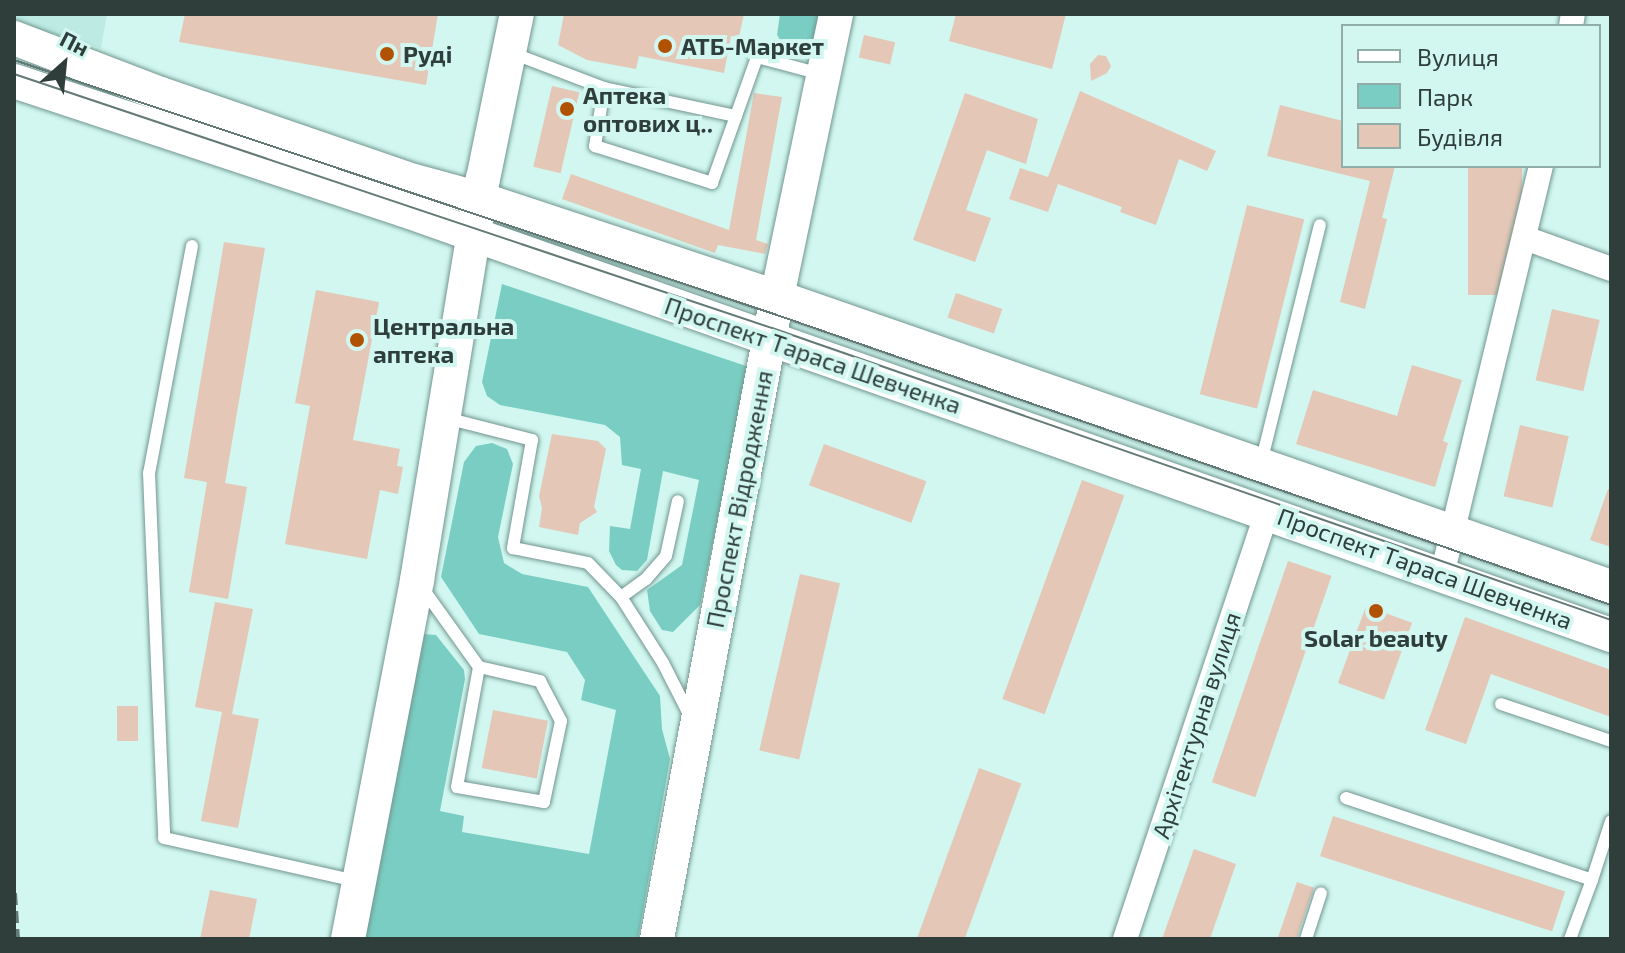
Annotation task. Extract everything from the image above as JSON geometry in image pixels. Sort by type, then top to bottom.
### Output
[{"type":"main road","points":[[348,939],[417,580],[480,199],[517,14]]},
{"type":"main road","name":"Проспект Відродження","points":[[657,939],[777,297],[835,18]]},
{"type":"main road","name":"Проспект Тараса Шевченка","points":[[14,38],[161,94],[414,181],[480,199],[777,297],[1454,535],[1611,587]]},
{"type":"main road","name":"Проспект Тараса Шевченка","points":[[14,81],[475,236],[1611,635]]},
{"type":"street","points":[[1442,575],[1541,168]]},
{"type":"street","points":[[1525,238],[1611,269]]},
{"type":"street","name":"Архітектурна вулиця","points":[[1125,939],[1267,512]]},
{"type":"lane","points":[[510,52],[604,88],[736,116]]},
{"type":"lane","points":[[604,88],[595,146],[712,183],[757,57],[824,75]]},
{"type":"lane","points":[[1260,466],[1320,225]]},
{"type":"lane","points":[[192,246],[149,473],[164,838],[359,882]]},
{"type":"lane","points":[[443,417],[532,440],[513,548],[588,563],[621,597],[663,663],[695,727]]},
{"type":"lane","points":[[621,597],[646,579],[666,556],[678,501]]},
{"type":"lane","points":[[417,580],[479,667],[540,681],[561,721],[544,802],[457,787],[479,667]]},
{"type":"lane","points":[[1501,704],[1611,741]]},
{"type":"lane","points":[[1346,798],[1592,880]]},
{"type":"lane","points":[[1570,939],[1611,821]]},
{"type":"lane","points":[[1306,939],[1321,893]]},
{"type":"shaded area","points":[[14,14],[107,14],[101,48],[14,22]]},
{"type":"green space","points":[[780,14],[820,14],[812,43],[802,52],[786,49],[777,35]]},
{"type":"green space","points":[[502,284],[749,367],[700,605],[673,632],[662,630],[650,611],[647,590],[682,565],[699,480],[663,471],[647,560],[637,571],[622,570],[616,565],[609,551],[610,526],[630,529],[641,469],[622,465],[620,437],[605,425],[500,405],[487,396],[482,382]]},
{"type":"green space","points":[[492,443],[507,449],[513,464],[498,537],[504,563],[522,574],[588,587],[660,696],[662,729],[670,759],[638,939],[364,939],[422,634],[436,635],[464,670],[465,679],[440,811],[464,816],[462,832],[589,854],[616,710],[581,700],[585,680],[567,652],[479,634],[441,577],[464,462],[476,446]]},
{"type":"building","points":[[185,14],[438,14],[426,85],[179,42]]},
{"type":"building","name":"АТБ-Маркет","points":[[564,14],[744,14],[739,37],[731,36],[724,73],[639,56],[636,69],[587,60],[558,45]]},
{"type":"building","points":[[956,14],[1066,14],[1052,69],[949,41]]},
{"type":"building","points":[[864,35],[895,42],[890,65],[859,57]]},
{"type":"building","points":[[1098,55],[1106,56],[1111,66],[1107,73],[1091,81],[1090,64]]},
{"type":"building","points":[[552,86],[579,92],[561,173],[533,167]]},
{"type":"building","points":[[1080,91],[1216,151],[1207,171],[1179,159],[1156,225],[1120,212],[1122,207],[1058,184],[1048,212],[1009,199],[1020,168],[1048,177]]},
{"type":"building","points":[[754,93],[782,97],[756,240],[768,244],[765,254],[718,245],[715,253],[562,199],[571,174],[729,230]]},
{"type":"building","points":[[965,93],[1038,119],[1026,164],[987,150],[966,210],[991,218],[975,262],[913,240]]},
{"type":"building","points":[[1280,105],[1341,120],[1341,168],[1394,168],[1382,218],[1387,219],[1365,309],[1340,302],[1370,181],[1267,156]]},
{"type":"building","points":[[1468,168],[1522,168],[1522,295],[1468,295]]},
{"type":"building","points":[[1247,205],[1304,219],[1257,408],[1200,394]]},
{"type":"building","points":[[224,242],[265,248],[225,483],[247,487],[228,599],[189,592],[207,482],[184,478]]},
{"type":"building","points":[[316,290],[379,302],[353,440],[400,449],[397,466],[403,467],[398,494],[380,490],[367,559],[285,544],[310,406],[295,403]]},
{"type":"building","points":[[956,293],[1002,309],[994,334],[948,318]]},
{"type":"building","points":[[1552,309],[1600,320],[1583,391],[1536,380]]},
{"type":"building","points":[[1412,365],[1462,380],[1443,441],[1448,443],[1435,487],[1296,444],[1313,390],[1397,416]]},
{"type":"building","points":[[1520,425],[1569,436],[1552,507],[1504,496]]},
{"type":"building","points":[[552,434],[598,441],[606,449],[594,507],[597,512],[580,523],[578,535],[539,527],[542,508],[539,496]]},
{"type":"building","points":[[824,444],[926,481],[911,523],[809,485]]},
{"type":"building","points":[[1082,480],[1124,495],[1045,714],[1002,699]]},
{"type":"building","points":[[1608,489],[1611,489],[1611,547],[1590,540]]},
{"type":"building","points":[[1288,561],[1331,576],[1255,797],[1212,782]]},
{"type":"building","points":[[800,574],[840,583],[799,760],[759,750]]},
{"type":"building","points":[[215,602],[253,609],[232,714],[259,719],[238,828],[201,821],[222,712],[195,707]]},
{"type":"building","points":[[1366,606],[1412,623],[1384,700],[1338,683]]},
{"type":"building","points":[[1465,617],[1611,670],[1611,717],[1491,674],[1466,744],[1425,730]]},
{"type":"building","points":[[117,706],[138,706],[138,741],[117,741]]},
{"type":"building","points":[[493,710],[548,721],[537,779],[482,768]]},
{"type":"building","points":[[979,768],[1021,783],[965,939],[917,939]]},
{"type":"building","points":[[1333,816],[1565,891],[1552,931],[1320,856]]},
{"type":"building","points":[[1194,849],[1236,864],[1210,939],[1162,939]]},
{"type":"building","points":[[1297,882],[1314,888],[1296,939],[1277,939]]},
{"type":"building","points":[[210,890],[257,899],[249,939],[200,939]]},
{"type":"tram line","points":[[14,60],[774,314],[1611,605]]},
{"type":"tram line","points":[[14,74],[772,328],[1611,620]]},
{"type":"railway","points":[[14,893],[17,939]]},
{"type":"place","name":"АТБ-Маркет","points":[[665,46]]},
{"type":"place","name":"Рудi","points":[[387,54]]},
{"type":"place","name":"Аптека оптових ц‥","points":[[567,109]]},
{"type":"place","name":"Центральна аптека","points":[[357,340]]},
{"type":"place","name":"Solar beauty","points":[[1376,611]]}]
